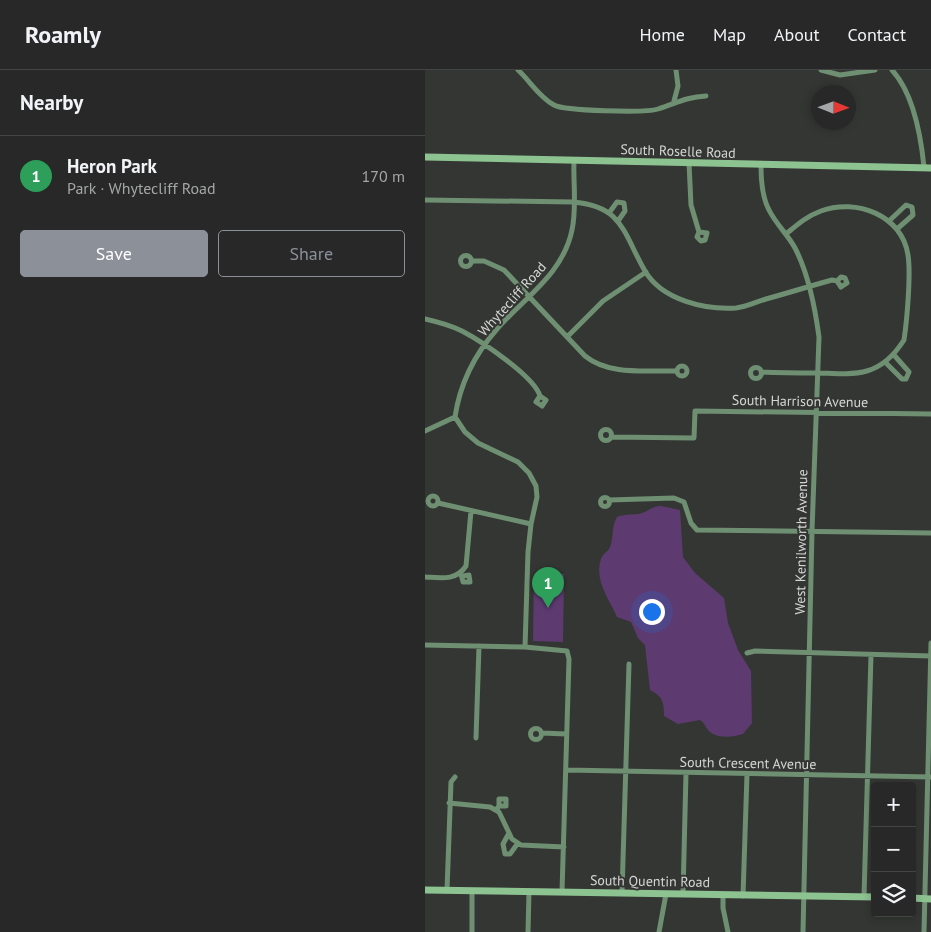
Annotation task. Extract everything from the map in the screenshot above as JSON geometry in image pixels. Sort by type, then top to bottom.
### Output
[{"type":"main road","name":"South Roselle Road","points":[[425,158],[689,162],[761,166],[927,167]]},
{"type":"main road","name":"South Quentin Road","points":[[425,890],[871,897]]},
{"type":"street","points":[[518,70],[538,92],[555,106],[586,109],[657,110],[674,101],[689,97],[706,96]]},
{"type":"street","points":[[674,101],[678,86],[676,70]]},
{"type":"street","points":[[821,70],[840,75],[875,70]]},
{"type":"street","points":[[892,70],[912,108],[920,130],[927,167]]},
{"type":"street","name":"Whytecliff Road","points":[[455,417],[458,396],[467,373],[484,346],[498,328],[551,275],[564,253],[573,229],[574,161]]},
{"type":"street","points":[[689,162],[691,206],[699,232]]},
{"type":"street","name":"West Kenilworth Avenue","points":[[761,166],[761,184],[769,210],[796,249],[809,286],[816,311],[819,337],[812,531],[803,932]]},
{"type":"street","points":[[425,200],[590,203],[609,212],[618,220],[627,232],[646,272],[661,288],[689,303],[712,307],[738,308],[809,286],[832,280],[837,281]]},
{"type":"street","points":[[609,212],[617,202],[624,203],[625,211],[618,220]]},
{"type":"street","points":[[889,221],[906,205],[912,207],[913,214],[897,230]]},
{"type":"street","points":[[761,372],[854,375],[869,371],[885,362],[894,355],[903,340],[908,255],[897,230],[889,221],[871,210],[839,207],[822,210],[807,218],[786,234]]},
{"type":"street","points":[[472,261],[484,261],[504,270],[585,356],[595,363],[623,370],[677,371]]},
{"type":"street","points":[[567,336],[603,301],[646,272]]},
{"type":"street","points":[[425,319],[463,332],[484,346],[519,371],[538,390],[540,396]]},
{"type":"street","points":[[885,362],[902,379],[906,379],[909,372],[894,355]]},
{"type":"street","name":"South Harrison Avenue","points":[[611,437],[694,438],[695,411],[931,414]]},
{"type":"street","points":[[425,431],[455,417],[465,432],[478,443],[518,462],[529,473],[536,486],[537,497],[531,524],[525,647]]},
{"type":"street","points":[[609,500],[679,500],[684,502],[691,522],[697,530],[931,533]]},
{"type":"street","points":[[438,503],[531,524]]},
{"type":"street","points":[[425,577],[450,578],[462,575],[466,566],[471,511]]},
{"type":"street","points":[[924,932],[928,899],[931,643]]},
{"type":"street","points":[[425,646],[525,647],[567,650],[569,659],[561,892]]},
{"type":"street","points":[[476,738],[479,646]]},
{"type":"street","points":[[747,653],[755,651],[931,656]]},
{"type":"street","points":[[864,897],[871,655]]},
{"type":"street","points":[[622,893],[629,664]]},
{"type":"street","points":[[541,733],[566,734]]},
{"type":"street","name":"South Crescent Avenue","points":[[565,770],[627,773],[929,777]]},
{"type":"street","points":[[683,894],[686,773]]},
{"type":"street","points":[[743,896],[747,774]]},
{"type":"street","points":[[447,890],[449,803],[451,782],[455,777]]},
{"type":"street","points":[[449,803],[475,804],[497,808],[509,833],[518,843],[563,847]]},
{"type":"street","points":[[509,833],[503,844],[505,854],[510,854],[518,843]]},
{"type":"street","points":[[472,891],[472,932]]},
{"type":"street","points":[[528,932],[529,892]]},
{"type":"street","points":[[659,932],[666,894]]},
{"type":"street","points":[[723,895],[723,908],[728,932]]},
{"type":"shaded area","points":[[661,506],[680,510],[683,557],[695,573],[724,598],[728,623],[738,650],[751,671],[752,723],[743,734],[731,737],[718,736],[710,732],[700,720],[678,724],[664,716],[662,700],[650,690],[645,645],[638,638],[631,622],[617,617],[603,589],[599,567],[602,557],[610,547],[617,517],[641,513]]},
{"type":"shaded area","points":[[534,574],[564,574],[563,642],[533,641]]},
{"type":"place","name":"Heron Park","points":[[548,608]]}]
